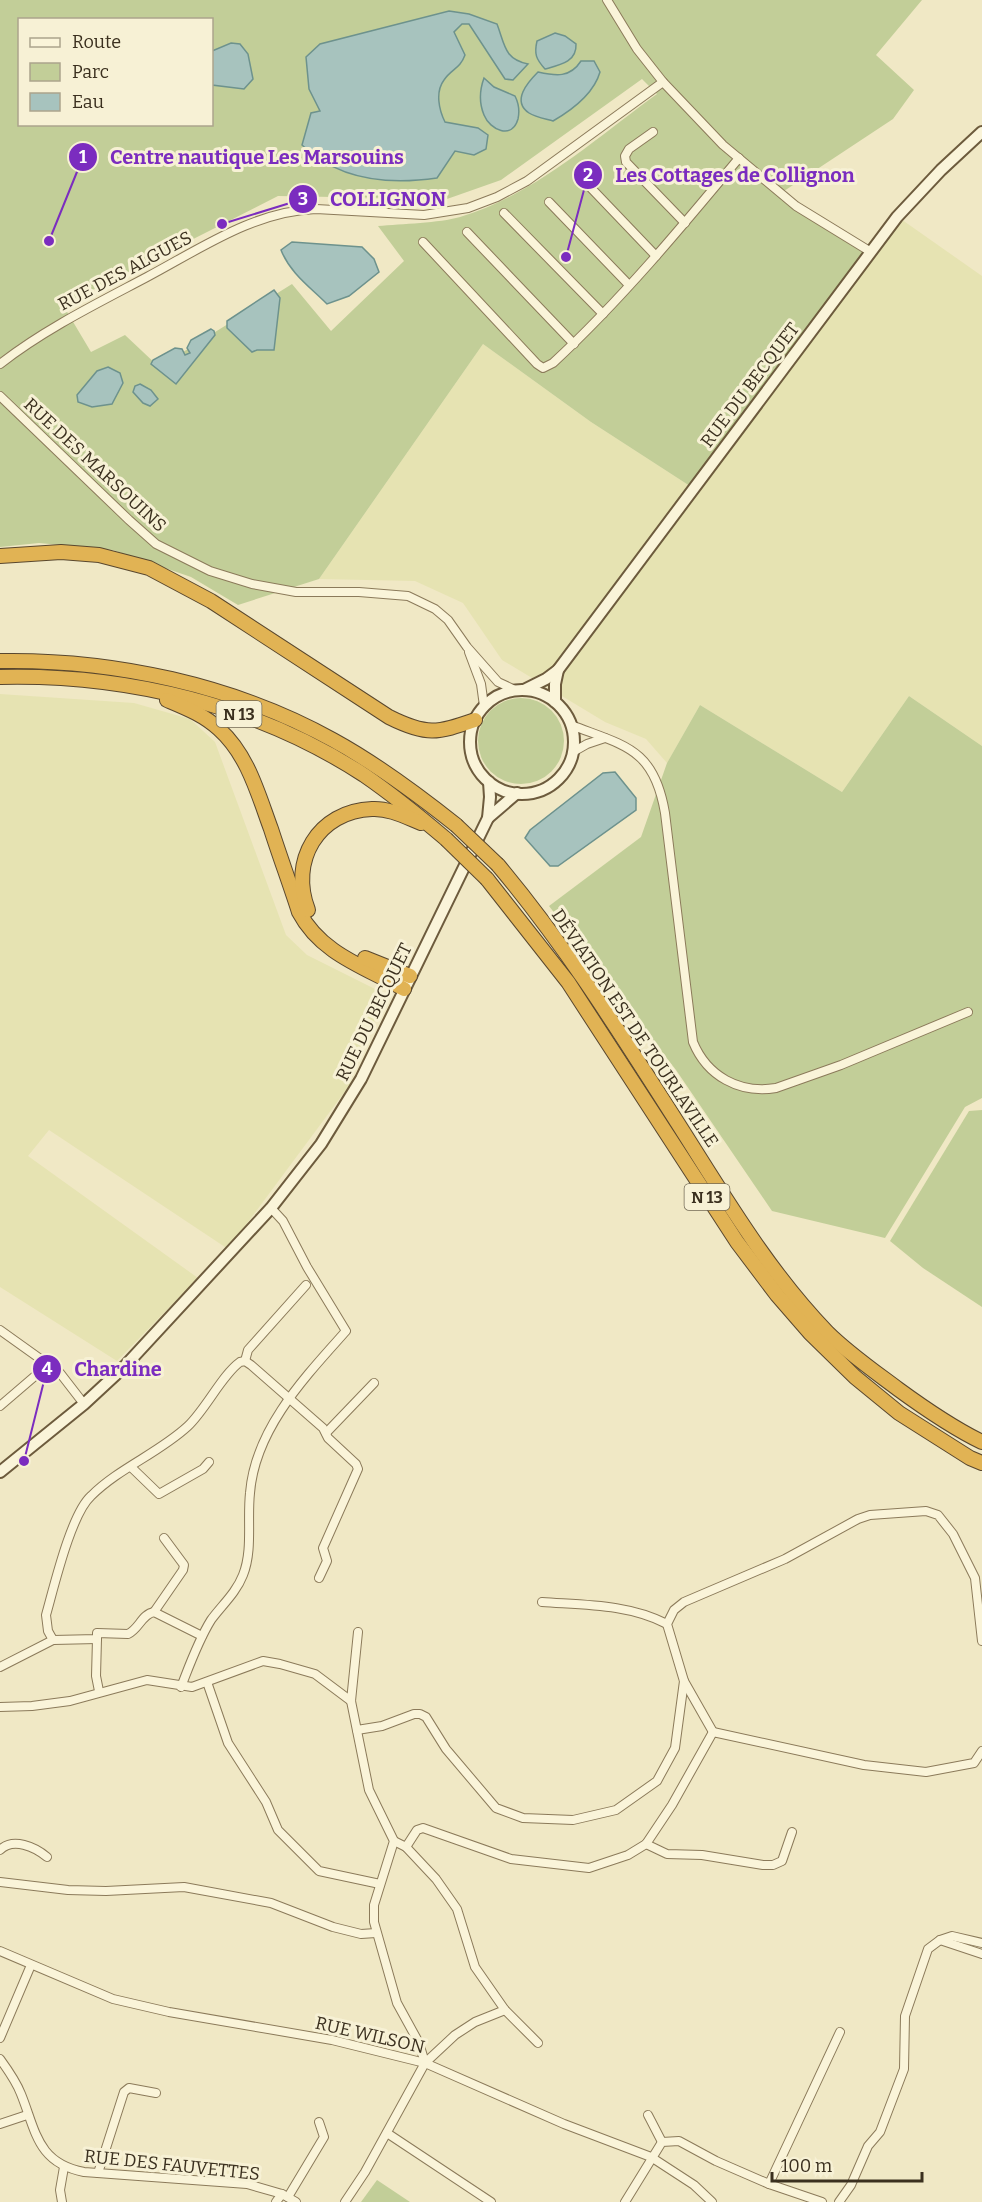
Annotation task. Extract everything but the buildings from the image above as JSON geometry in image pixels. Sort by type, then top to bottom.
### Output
[{"type":"highway","points":[[0,556],[61,552],[99,555],[149,568],[212,601],[389,717],[407,726],[431,732],[442,731],[475,720]]},
{"type":"highway","name":"DÉVIATION EST DE TOURLAVILLE","points":[[0,661],[70,664],[135,672],[200,686],[253,702],[332,739],[411,789],[456,825],[498,865],[526,898],[581,972],[746,1229],[794,1295],[828,1334],[913,1400],[982,1442]]},
{"type":"highway","name":"DÉVIATION EST DE TOURLAVILLE","points":[[0,676],[86,680],[138,687],[200,702],[258,720],[362,774],[432,827],[487,879],[568,982],[737,1242],[777,1295],[810,1333],[855,1377],[899,1413],[970,1458],[982,1463]]},
{"type":"highway","points":[[138,687],[199,714],[231,741],[255,783],[299,912],[307,926],[327,947],[407,983]]},
{"type":"highway","points":[[407,983],[377,964],[340,946],[323,933],[310,914],[303,897],[306,853],[316,835],[345,814],[375,808],[390,811],[432,827]]},
{"type":"main road","name":"RUE DU BECQUET","points":[[519,690],[546,679],[558,670],[897,217],[941,170],[982,132]]},
{"type":"main road","points":[[555,702],[558,670]]},
{"type":"main road","points":[[519,690],[542,694],[555,702],[565,712],[571,724],[574,739],[573,752],[561,776],[551,785],[539,791],[517,793],[500,789],[489,782],[479,771],[472,753],[471,733],[475,720],[484,706],[497,696],[519,690]]},
{"type":"main road","name":"RUE DU BECQUET","points":[[0,1472],[84,1404],[125,1366],[271,1208],[321,1144],[361,1078],[488,818],[489,782]]},
{"type":"main road","name":"RUE DU BECQUET","points":[[488,818],[517,793]]},
{"type":"street","points":[[607,0],[637,49],[663,82],[723,145],[796,206],[871,252]]},
{"type":"street","name":"RUE DES ALGUES","points":[[0,364],[62,322],[216,240],[262,219],[292,211],[316,209],[424,215],[468,208],[497,197],[527,181],[663,82]]},
{"type":"street","points":[[653,132],[629,149],[625,156],[626,162],[685,223]]},
{"type":"street","points":[[423,242],[543,368],[554,363],[603,314],[740,158]]},
{"type":"street","points":[[591,188],[656,256]]},
{"type":"street","points":[[549,202],[629,285]]},
{"type":"street","points":[[504,213],[603,314]]},
{"type":"street","points":[[467,232],[574,344]]},
{"type":"street","name":"RUE DES MARSOUINS","points":[[0,396],[156,544],[210,571],[252,584],[296,592],[358,592],[408,596],[435,609],[448,620],[467,647],[498,682],[519,690]]},
{"type":"street","name":"RUE DES MARSOUINS","points":[[467,647],[481,684],[484,706]]},
{"type":"street","points":[[571,724],[624,745],[654,773],[662,795],[693,1042],[703,1061],[714,1073],[744,1087],[765,1090],[776,1088],[852,1060],[968,1012]]},
{"type":"street","points":[[573,752],[587,744],[607,738]]},
{"type":"street","points":[[181,1687],[202,1636],[237,1587],[244,1572],[248,1546],[250,1492],[266,1438],[289,1398],[346,1331],[307,1267],[283,1221],[271,1208]]},
{"type":"street","points":[[245,1361],[248,1350],[306,1285]]},
{"type":"street","points":[[0,1330],[60,1373],[84,1404]]},
{"type":"street","points":[[245,1361],[326,1433],[328,1438],[356,1464],[358,1469],[323,1548],[327,1561],[319,1578]]},
{"type":"street","points":[[53,1640],[48,1631],[46,1615],[76,1519],[90,1497],[178,1435],[191,1423],[236,1365],[245,1361]]},
{"type":"street","points":[[0,1406],[49,1364]]},
{"type":"street","points":[[326,1433],[374,1383]]},
{"type":"street","points":[[131,1467],[159,1494],[203,1469],[209,1462]]},
{"type":"street","points":[[982,1641],[975,1578],[953,1534],[938,1515],[926,1510],[870,1515],[858,1519],[785,1559],[684,1602],[674,1610],[667,1624],[684,1681],[713,1732],[864,1765],[926,1772],[974,1763],[982,1751]]},
{"type":"street","points":[[99,1691],[96,1676],[97,1633],[132,1633],[146,1615],[154,1612],[183,1570],[184,1566],[164,1538]]},
{"type":"street","points":[[542,1602],[620,1608],[654,1617],[667,1624]]},
{"type":"street","points":[[154,1612],[202,1636]]},
{"type":"street","points":[[358,1632],[351,1701],[369,1790],[394,1841],[406,1846],[436,1879],[457,1908],[475,1967],[505,2010],[538,2043]]},
{"type":"street","points":[[0,1667],[53,1640],[97,1640]]},
{"type":"street","points":[[0,1707],[70,1701],[99,1691],[147,1680],[192,1687],[263,1661],[315,1674],[351,1701]]},
{"type":"street","points":[[357,1730],[382,1726],[414,1714],[426,1716],[446,1749],[496,1808],[523,1818],[573,1820],[615,1810],[657,1781],[675,1748],[684,1681]]},
{"type":"street","points":[[207,1682],[228,1743],[266,1802],[278,1830],[319,1871],[380,1884]]},
{"type":"street","points":[[406,1846],[417,1830],[423,1828],[511,1859],[589,1868],[628,1855],[646,1844],[672,1805],[713,1732]]},
{"type":"street","points":[[646,1844],[667,1854],[702,1855],[763,1865],[782,1861],[792,1832]]},
{"type":"street","points":[[394,1841],[374,1905],[376,1933],[397,2003],[418,2043],[425,2063]]},
{"type":"street","points":[[0,1850],[5,1845],[13,1843],[39,1850],[47,1857]]},
{"type":"street","points":[[0,1882],[68,1890],[106,1891],[184,1887],[270,1903],[333,1927],[361,1934],[376,1933]]},
{"type":"street","points":[[839,2202],[851,2185],[868,2146],[880,2132],[904,2069],[905,2016],[928,1949],[952,1935],[982,1943]]},
{"type":"street","points":[[940,1940],[982,1954]]},
{"type":"street","name":"RUE WILSON","points":[[0,1951],[113,1999],[332,2040],[425,2063],[564,2124],[651,2157],[694,2185],[712,2202]]},
{"type":"street","points":[[0,2038],[31,1965]]},
{"type":"street","points":[[345,2202],[365,2172],[425,2063],[455,2035],[475,2022],[505,2010]]},
{"type":"street","points":[[769,2184],[840,2032]]},
{"type":"street","name":"RUE DES FAUVETTES","points":[[0,2059],[12,2074],[22,2095],[35,2136],[42,2147],[64,2167],[98,2173],[247,2184],[285,2196],[296,2202]]},
{"type":"street","points":[[98,2173],[124,2092],[129,2088],[156,2093]]},
{"type":"street","points":[[0,2124],[27,2115]]},
{"type":"street","points":[[648,2115],[662,2142]]},
{"type":"street","points":[[276,2202],[285,2196],[324,2137],[319,2122]]},
{"type":"street","points":[[387,2133],[491,2202]]},
{"type":"street","points":[[662,2142],[679,2141],[716,2161],[769,2184],[822,2202]]},
{"type":"street","points":[[625,2202],[662,2142]]},
{"type":"street","points":[[62,2202],[60,2190],[64,2167]]},
{"type":"shaded area","points":[[898,217],[982,276],[982,746],[909,696],[842,792],[700,705],[667,763],[646,739],[605,722],[502,660],[463,603],[415,581],[319,579],[483,344],[591,422],[693,488]]},
{"type":"shaded area","points":[[0,694],[134,703],[190,719],[215,742],[286,935],[307,955],[385,994],[349,1086],[228,1249],[49,1130],[28,1156],[198,1278],[117,1361],[0,1287]]},
{"type":"green space","points":[[0,0],[922,0],[876,55],[914,90],[893,119],[781,193],[871,252],[693,488],[591,422],[483,344],[319,579],[238,605],[191,577],[113,550],[39,543],[0,547]],"holes":[[[642,79],[657,94],[563,164],[513,195],[460,217],[431,222],[378,226],[404,261],[331,331],[292,284],[159,367],[125,335],[91,352],[63,305],[278,196],[447,199],[501,180]]]},
{"type":"green space","points":[[909,696],[982,746],[982,1098],[965,1107],[885,1238],[772,1211],[676,1070],[549,906],[641,837],[667,763],[700,705],[842,792]]},
{"type":"green space","points":[[521,698],[545,705],[557,717],[564,741],[557,765],[545,777],[521,784],[497,777],[485,765],[478,741],[485,717],[497,705]]},
{"type":"green space","points":[[982,1110],[982,1307],[923,1268],[890,1241],[969,1111]]},
{"type":"green space","points":[[377,2180],[410,2202],[361,2202]]},
{"type":"water","points":[[449,11],[469,14],[497,24],[506,50],[514,59],[528,64],[513,80],[505,79],[469,24],[462,24],[454,32],[465,55],[461,63],[441,85],[439,101],[441,112],[445,122],[478,128],[488,135],[486,149],[474,155],[455,151],[437,178],[401,181],[348,173],[316,157],[302,145],[311,113],[320,111],[309,89],[306,57],[320,44]]},
{"type":"water","points":[[555,33],[565,36],[576,44],[576,50],[571,59],[545,69],[536,56],[537,41]]},
{"type":"water","points":[[231,43],[240,44],[248,54],[253,79],[244,89],[213,85],[213,51]]},
{"type":"water","points":[[581,61],[594,61],[600,72],[588,94],[568,112],[553,121],[534,116],[524,108],[521,97],[538,72],[567,73],[577,67]]},
{"type":"water","points":[[484,78],[494,87],[515,96],[519,116],[511,129],[506,131],[496,128],[484,115],[481,96]]},
{"type":"water","points":[[292,242],[362,247],[374,259],[379,272],[349,296],[327,304],[301,279],[285,258],[281,250]]},
{"type":"water","points":[[274,290],[280,298],[274,350],[252,352],[227,328],[227,321]]},
{"type":"water","points":[[211,329],[215,335],[176,384],[151,364],[153,360],[175,348],[182,349],[185,355],[190,353],[187,348],[191,340]]},
{"type":"water","points":[[108,367],[120,373],[123,383],[112,404],[92,407],[78,402],[77,395],[97,371]]},
{"type":"water","points":[[140,384],[151,390],[158,399],[150,406],[143,403],[133,392],[135,386]]},
{"type":"water","points":[[615,772],[636,798],[636,810],[558,866],[550,866],[525,838],[530,830],[603,773]]},
{"type":"place","name":"COLLIGNON","points":[[222,224]]},
{"type":"place","name":"Centre nautique Les Marsouins","points":[[49,241]]},
{"type":"place","name":"Les Cottages de Collignon","points":[[566,257]]},
{"type":"place","name":"Chardine","points":[[24,1461]]}]
